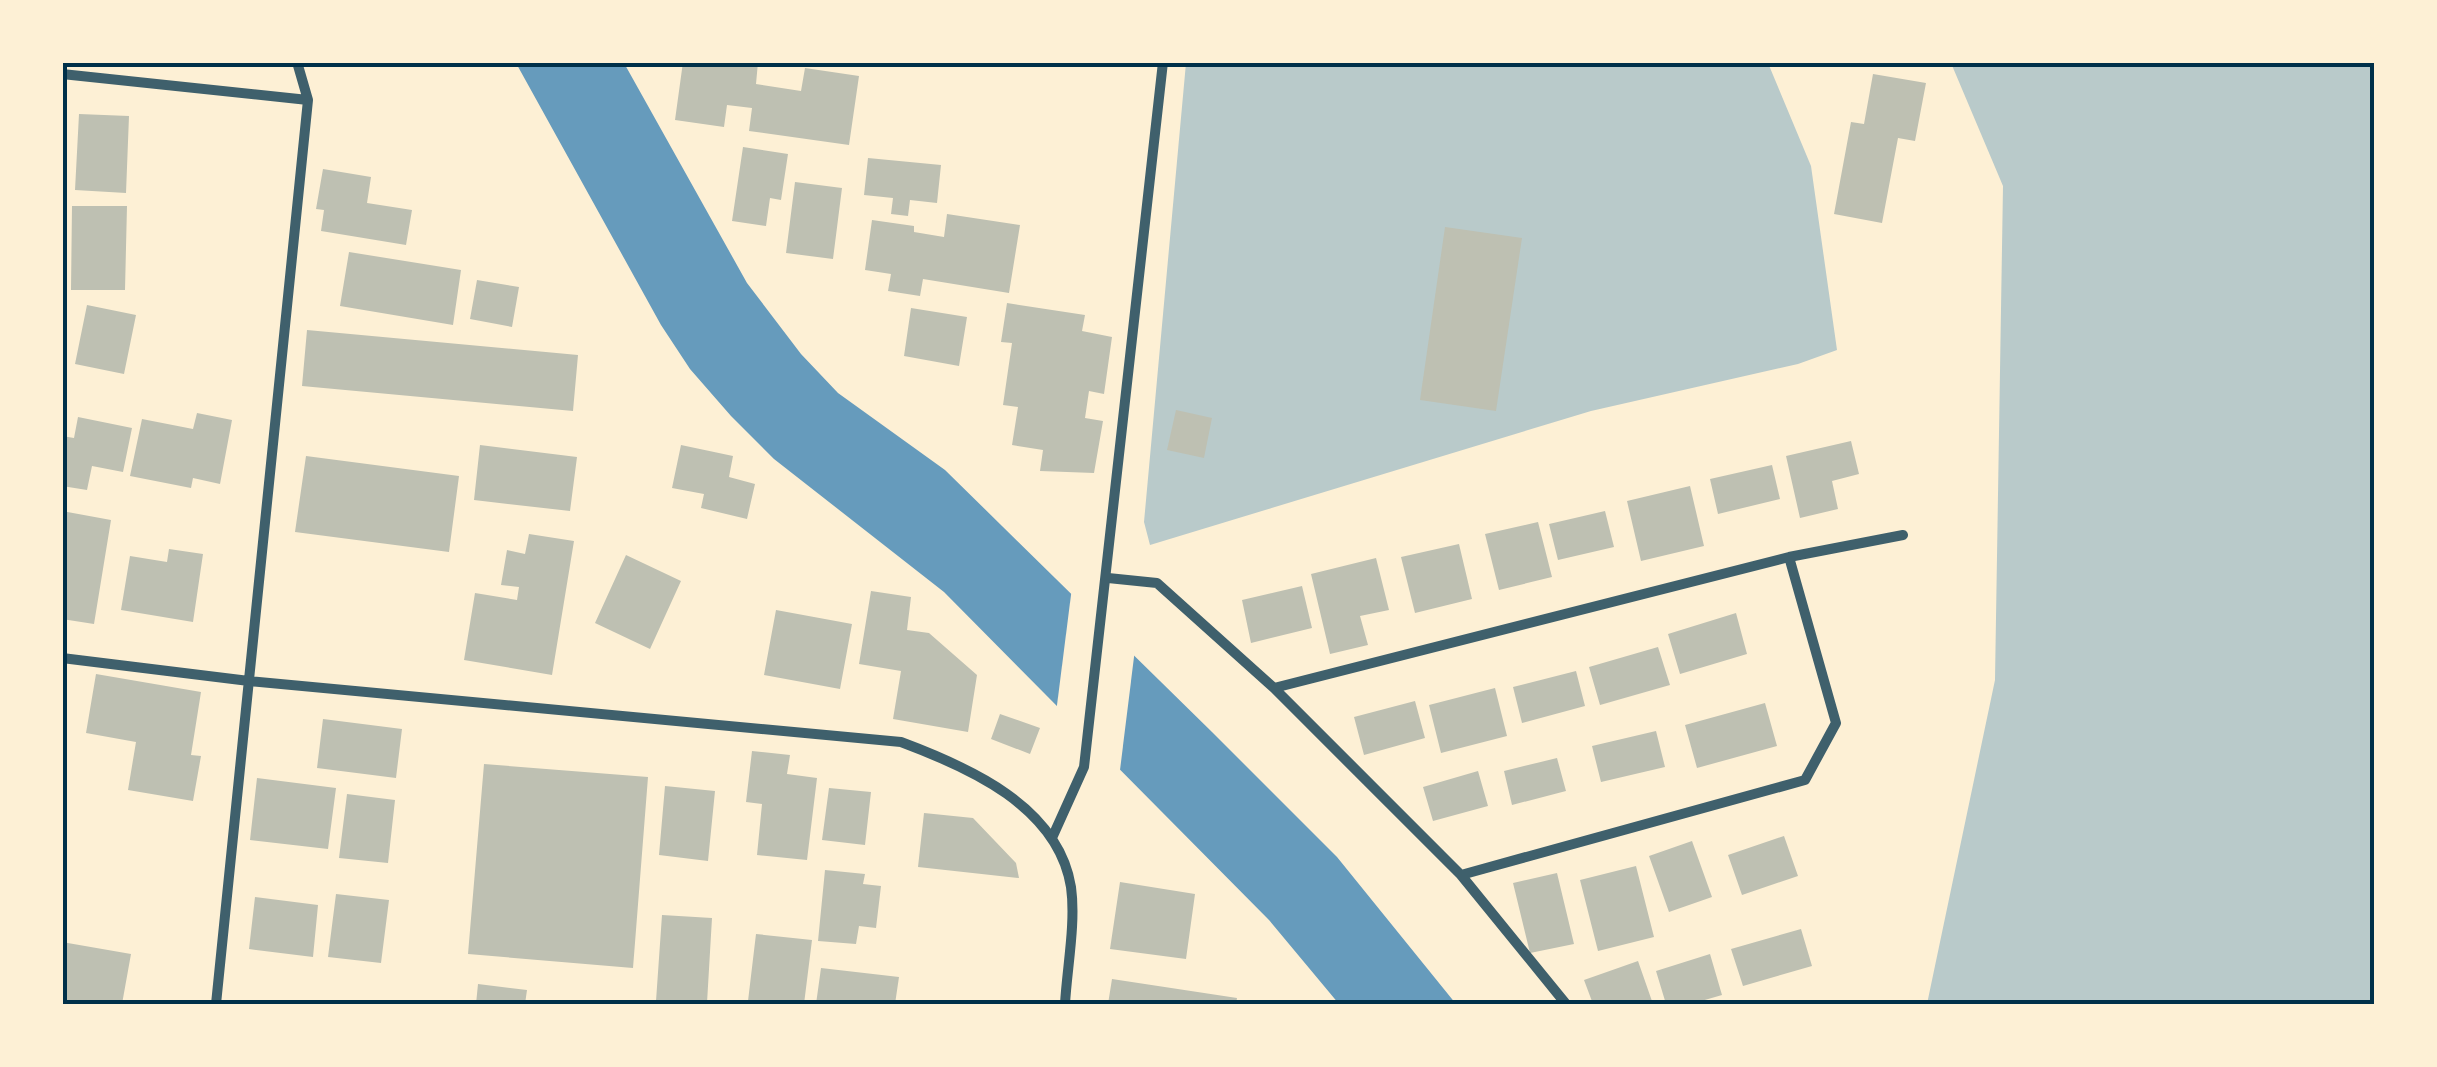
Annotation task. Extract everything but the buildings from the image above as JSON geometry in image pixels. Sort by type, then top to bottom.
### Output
[{"type":"street","points":[[216,1004],[308,100],[297,62]]},
{"type":"street","points":[[1052,838],[1084,767],[1163,62]]},
{"type":"street","points":[[62,74],[308,100]]},
{"type":"street","points":[[1274,688],[1790,557],[1903,535]]},
{"type":"street","points":[[1461,875],[1806,780],[1836,722],[1790,557]]},
{"type":"street","points":[[1108,578],[1157,583],[1274,688],[1461,875],[1566,1004]]},
{"type":"street","points":[[62,658],[249,681],[901,742],[962,765],[1022,806],[1052,838],[1071,887],[1065,1004]]},
{"type":"shaded area","points":[[1186,63],[1768,63],[1811,166],[1837,350],[1798,364],[1591,411],[1150,545],[1144,522]]},
{"type":"shaded area","points":[[1951,63],[2374,63],[2374,1004],[1927,1004],[1995,680],[2003,186]]},
{"type":"water","points":[[516,63],[624,63],[747,283],[801,354],[838,393],[945,470],[1212,732],[1337,857],[1456,1004],[1339,1004],[1269,920],[944,592],[774,459],[731,416],[690,369],[661,325]]},
{"type":"pier","points":[[1072,587],[1135,649],[1119,778],[1056,713]]}]
